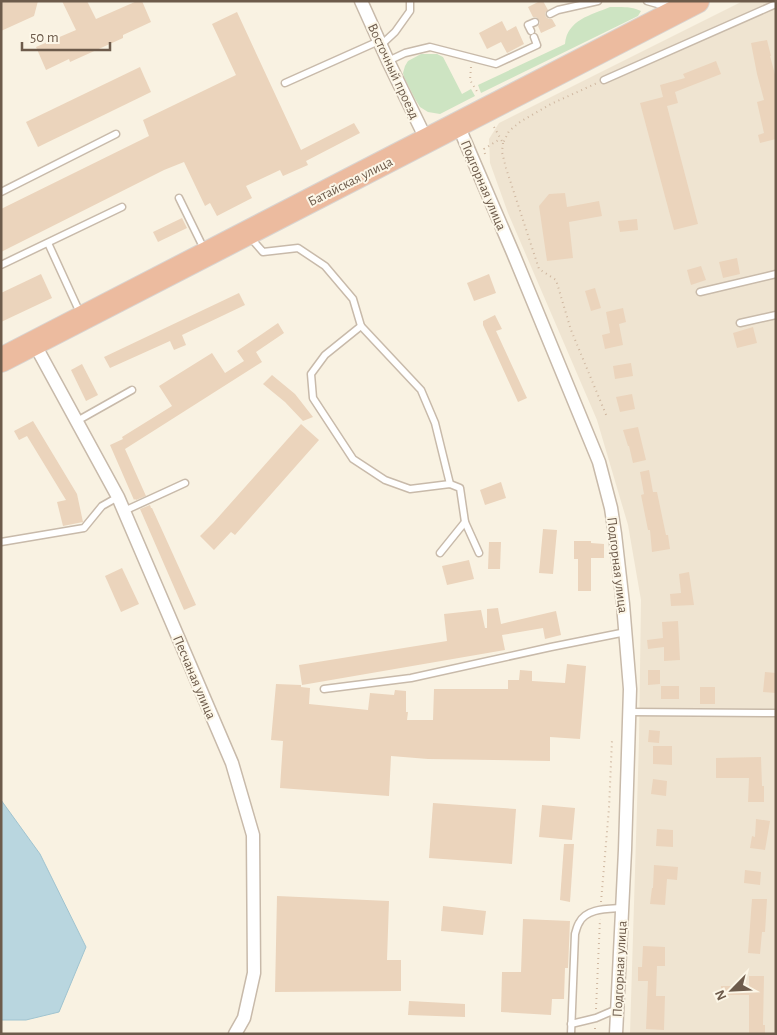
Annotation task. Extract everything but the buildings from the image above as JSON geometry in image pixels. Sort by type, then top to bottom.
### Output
[{"type":"highway","name":"Батайская улица","points":[[1,360],[698,1]]},
{"type":"street","name":"Восточный проезд","points":[[361,1],[427,141]]},
{"type":"street","name":"Подгорная улица","points":[[458,125],[599,462],[614,525],[626,632],[630,689],[616,1034]]},
{"type":"street","name":"Песчаная улица","points":[[34,343],[118,497],[232,763],[253,835],[254,972],[244,1018],[234,1034]]},
{"type":"lane","points":[[285,83],[380,43],[395,32],[410,11],[410,1]]},
{"type":"lane","points":[[550,14],[558,10],[598,1]]},
{"type":"lane","points":[[647,1],[661,5],[678,1]]},
{"type":"lane","points":[[604,80],[776,4]]},
{"type":"lane","points":[[388,61],[405,53],[430,47],[496,64],[537,45],[528,25],[536,22]]},
{"type":"lane","points":[[1,192],[116,134]]},
{"type":"lane","points":[[179,198],[207,254]]},
{"type":"lane","points":[[1,265],[122,208]]},
{"type":"lane","points":[[246,234],[263,252],[298,248],[325,266],[353,299],[361,326],[421,390],[436,423],[450,484]]},
{"type":"lane","points":[[48,243],[83,318]]},
{"type":"lane","points":[[700,292],[776,274]]},
{"type":"lane","points":[[740,324],[776,315]]},
{"type":"lane","points":[[361,326],[325,355],[311,374],[312,398],[354,459],[385,480],[410,489],[450,484],[460,488],[465,522],[479,553]]},
{"type":"lane","points":[[76,421],[132,390]]},
{"type":"lane","points":[[124,511],[185,483]]},
{"type":"lane","points":[[1,542],[84,528],[102,506],[118,497]]},
{"type":"lane","points":[[440,554],[465,522]]},
{"type":"lane","points":[[324,689],[411,678],[626,632]]},
{"type":"lane","points":[[630,712],[776,713]]},
{"type":"lane","points":[[571,1034],[575,934],[579,921],[590,913],[601,909],[622,908]]},
{"type":"lane","points":[[571,1024],[596,1018],[617,1009]]},
{"type":"path","points":[[503,143],[502,152],[506,168],[539,269],[556,280],[571,330],[607,417]]},
{"type":"path","points":[[595,1034],[612,740]]},
{"type":"shaded area","points":[[743,1],[776,1],[776,1034],[630,1034],[639,741],[641,600],[628,525],[597,420],[508,213],[490,163],[489,139],[499,123]]},
{"type":"green space","points":[[610,7],[630,8],[641,11],[638,16],[481,93],[478,85],[565,44],[570,29],[575,24],[588,16]]},
{"type":"green space","points":[[421,54],[437,54],[443,57],[462,94],[471,89],[475,96],[440,114],[428,112],[420,107],[403,73],[408,61]]},
{"type":"water","points":[[1,800],[40,854],[86,947],[59,1012],[26,1020],[1,1020]]}]
